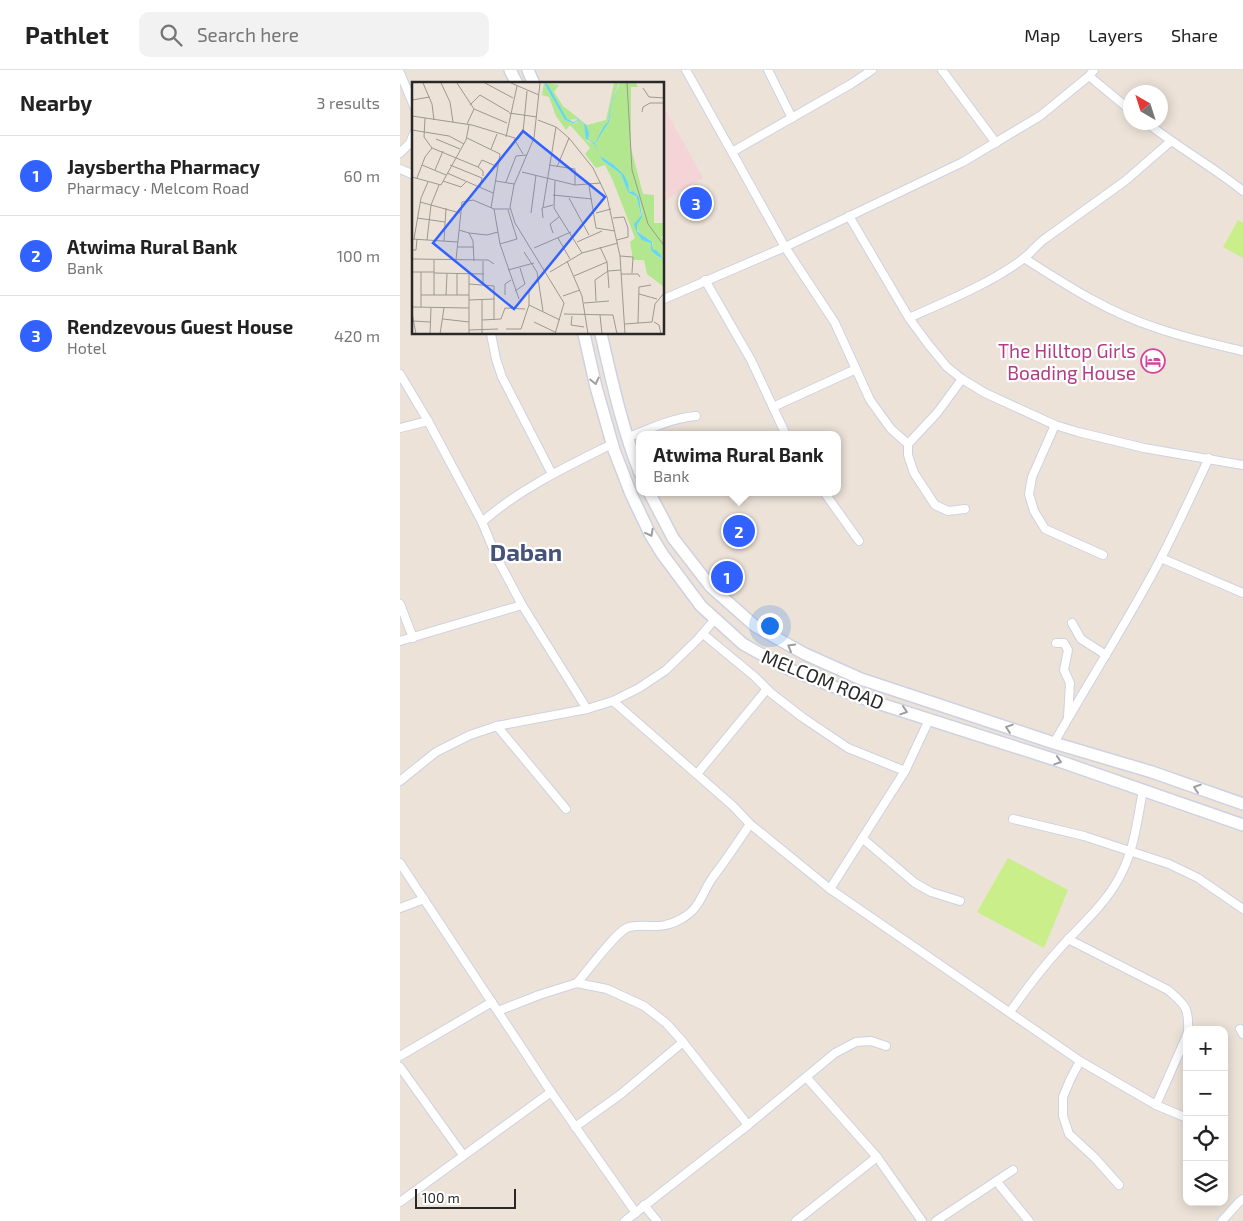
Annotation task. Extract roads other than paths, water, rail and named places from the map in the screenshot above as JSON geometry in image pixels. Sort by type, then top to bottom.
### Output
[{"type":"main road","points":[[510,70],[516,82]]},
{"type":"main road","points":[[528,70],[533,82]]},
{"type":"main road","name":"MELCOM ROAD","points":[[584,335],[612,444],[650,534],[692,594],[715,620],[743,644],[786,668],[865,699],[1243,824]]},
{"type":"main road","points":[[601,335],[612,384],[636,462]]},
{"type":"main road","points":[[651,496],[674,538],[711,587],[755,626],[805,654],[861,679],[1054,743],[1152,772],[1243,804]]},
{"type":"main road","points":[[715,620],[729,604]]},
{"type":"street","points":[[686,70],[785,247],[830,313],[870,400],[891,430],[908,444]]},
{"type":"street","points":[[768,70],[792,118]]},
{"type":"street","points":[[732,152],[872,70]]},
{"type":"street","points":[[942,70],[996,143]]},
{"type":"street","points":[[400,73],[412,101]]},
{"type":"street","points":[[665,299],[785,247],[963,162],[1040,116],[1092,73],[1123,103]]},
{"type":"street","points":[[1156,130],[1170,142],[1222,174],[1243,191]]},
{"type":"street","points":[[400,153],[412,138]]},
{"type":"street","points":[[909,318],[955,298],[1024,258],[1033,248],[1125,181],[1170,142]]},
{"type":"street","points":[[400,169],[412,174]]},
{"type":"street","points":[[849,216],[909,318],[933,350],[962,379],[985,393],[1055,425],[1117,442],[1243,465]]},
{"type":"street","points":[[1024,258],[1078,293],[1122,315],[1157,328],[1243,351]]},
{"type":"street","points":[[705,280],[751,360],[784,431]]},
{"type":"street","points":[[491,335],[502,377],[552,474]]},
{"type":"street","points":[[774,407],[856,369]]},
{"type":"street","points":[[400,374],[428,421],[482,522],[522,605],[587,709]]},
{"type":"street","points":[[962,379],[937,413],[908,444],[908,455],[914,473],[935,505],[948,512],[965,509]]},
{"type":"street","points":[[646,431],[685,417],[696,416]]},
{"type":"street","points":[[400,428],[428,421]]},
{"type":"street","points":[[1055,425],[1032,477],[1029,494],[1034,511],[1045,529],[1103,555]]},
{"type":"street","points":[[627,438],[636,435]]},
{"type":"street","points":[[482,522],[500,506],[552,474],[612,444]]},
{"type":"street","points":[[1054,743],[1161,558],[1209,458]]},
{"type":"street","points":[[827,496],[859,541]]},
{"type":"street","points":[[1161,558],[1243,593]]},
{"type":"street","points":[[400,604],[413,638]]},
{"type":"street","points":[[400,641],[522,605]]},
{"type":"street","points":[[400,781],[436,752],[470,735],[497,726],[587,709],[613,701],[639,688],[666,670],[715,620]]},
{"type":"street","points":[[1072,623],[1081,639],[1106,655]]},
{"type":"street","points":[[703,634],[767,689],[848,748],[906,771]]},
{"type":"street","points":[[1056,643],[1064,643],[1068,650],[1064,670],[1070,683],[1068,719]]},
{"type":"street","points":[[697,774],[767,689]]},
{"type":"street","points":[[613,701],[733,806],[750,824],[830,889],[1080,1061],[1156,1105],[1183,1116]]},
{"type":"street","points":[[830,889],[906,771],[929,720]]},
{"type":"street","points":[[497,726],[566,809]]},
{"type":"street","points":[[1010,1012],[1039,972],[1093,915],[1113,890],[1130,851],[1143,790]]},
{"type":"street","points":[[1013,819],[1075,834],[1169,864],[1198,878],[1243,909]]},
{"type":"street","points":[[577,983],[617,934],[626,928],[661,927],[682,919],[699,904],[712,879],[750,824]]},
{"type":"street","points":[[862,838],[915,883],[931,892],[960,901]]},
{"type":"street","points":[[400,863],[551,1092],[636,1213]]},
{"type":"street","points":[[400,908],[424,900]]},
{"type":"street","points":[[1068,940],[1168,990],[1181,1002],[1189,1014],[1188,1026]]},
{"type":"street","points":[[498,1011],[577,983],[607,989],[644,1006],[666,1023],[748,1125]]},
{"type":"street","points":[[400,1056],[492,1002]]},
{"type":"street","points":[[625,1221],[807,1078],[835,1053],[856,1042],[871,1041],[886,1046]]},
{"type":"street","points":[[575,1127],[621,1094],[683,1042]]},
{"type":"street","points":[[1156,1105],[1183,1044]]},
{"type":"street","points":[[1080,1061],[1063,1097],[1063,1116],[1069,1134],[1096,1158],[1119,1185]]},
{"type":"street","points":[[400,1066],[463,1155]]},
{"type":"street","points":[[807,1078],[877,1157],[922,1221]]},
{"type":"street","points":[[400,1202],[551,1092]]},
{"type":"street","points":[[796,1221],[877,1157]]},
{"type":"street","points":[[936,1221],[1013,1170]]},
{"type":"street","points":[[997,1182],[1029,1221]]},
{"type":"street","points":[[1222,1221],[1243,1199]]},
{"type":"street","points":[[644,1205],[658,1221]]},
{"type":"place","name":"Rendzevous Guest House","points":[[696,203]]},
{"type":"place","name":"The Hilltop Girls Boading House","points":[[1153,361]]},
{"type":"place","name":"Atwima Rural Bank","points":[[739,531]]},
{"type":"place","name":"Jaysbertha Pharmacy","points":[[727,577]]},
{"type":"district","name":"Daban","points":[[526,551]]}]
